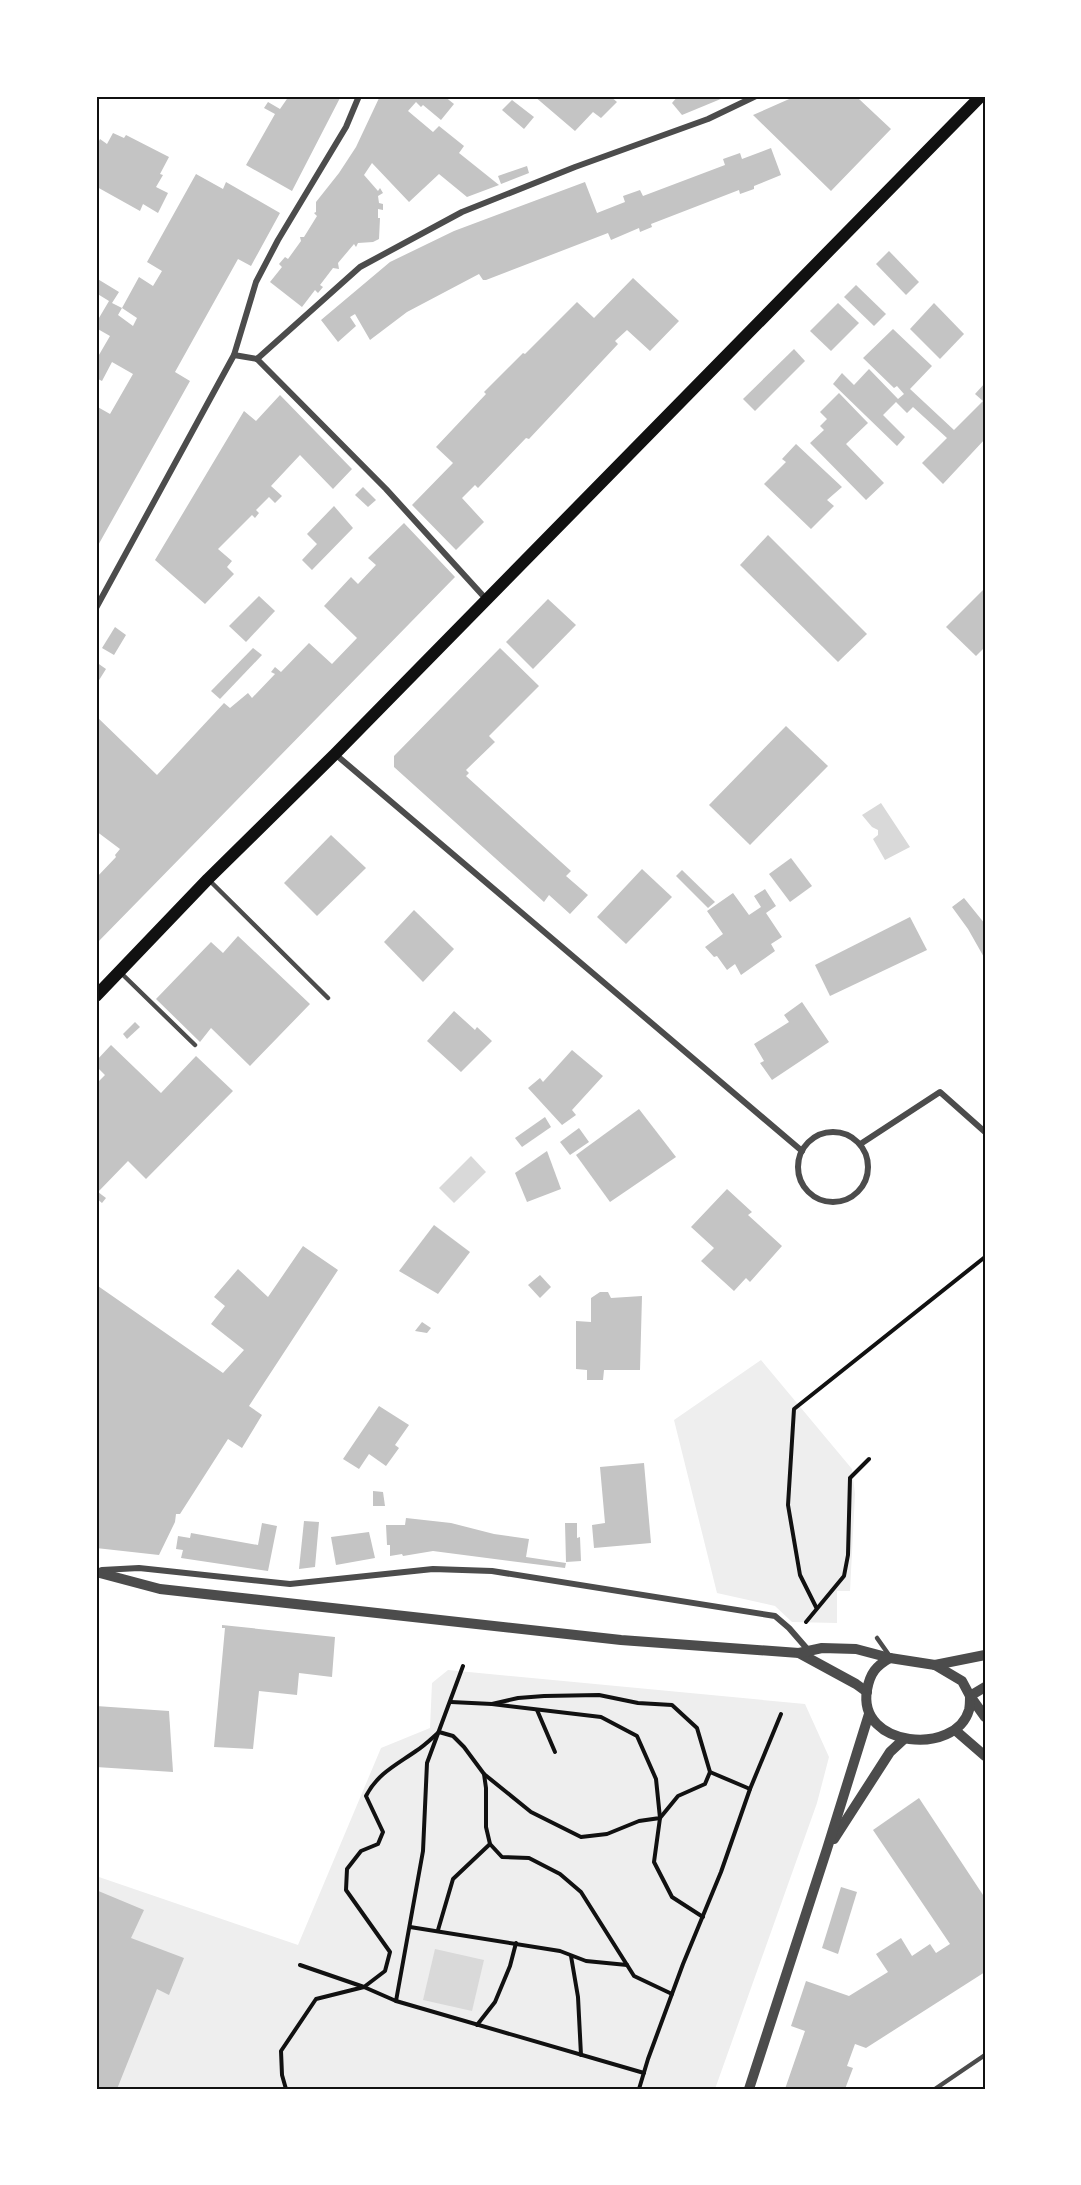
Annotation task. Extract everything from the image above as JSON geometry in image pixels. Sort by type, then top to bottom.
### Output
[{"type":"main road","points":[[96,996],[208,879],[335,754],[981,96]]},
{"type":"street","points":[[96,608],[234,355],[256,282],[278,240],[346,127],[359,96]]},
{"type":"street","points":[[257,359],[360,267],[462,212],[575,167],[708,119],[756,96]]},
{"type":"street","points":[[234,355],[257,359],[386,489],[487,600]]},
{"type":"street","points":[[335,754],[802,1151]]},
{"type":"street","points":[[862,1143],[940,1092],[985,1132]]},
{"type":"street","points":[[830,1131],[842,1132],[862,1143],[869,1167],[862,1189],[853,1197],[842,1202],[831,1203],[809,1194],[798,1174],[798,1162],[802,1151],[809,1141],[830,1131]]},
{"type":"street","points":[[96,1571],[139,1568],[290,1584],[433,1569],[492,1571],[775,1616],[789,1628],[804,1652],[867,1692]]},
{"type":"street","points":[[96,1571],[172,1590],[621,1640],[804,1652],[822,1648],[856,1649],[890,1658],[935,1665],[985,1655]]},
{"type":"street","points":[[890,1658],[877,1665],[870,1675],[866,1703],[869,1714],[886,1732],[904,1738],[940,1737],[955,1730],[969,1711],[970,1696]]},
{"type":"street","points":[[935,1665],[962,1681],[985,1717]]},
{"type":"street","points":[[970,1696],[985,1687]]},
{"type":"street","points":[[749,2089],[869,1714]]},
{"type":"street","points":[[955,1730],[985,1756]]},
{"type":"street","points":[[827,1849],[890,1752],[904,1738]]},
{"type":"lane","points":[[208,879],[328,998]]},
{"type":"lane","points":[[120,973],[195,1046]]},
{"type":"lane","points":[[877,1638],[890,1658]]},
{"type":"lane","points":[[935,2089],[985,2055]]},
{"type":"path","points":[[816,1607],[800,1575],[788,1505],[794,1409],[985,1257]]},
{"type":"path","points":[[804,1624],[844,1576],[848,1555],[850,1478],[869,1459]]},
{"type":"path","points":[[396,2001],[423,1851],[427,1763],[463,1666]]},
{"type":"path","points":[[439,1732],[453,1736],[484,1774],[531,1812],[581,1837],[607,1834],[639,1821],[660,1818],[678,1796],[705,1784],[710,1772],[697,1728],[672,1706],[638,1703],[599,1695],[518,1698],[492,1704]]},
{"type":"path","points":[[451,1702],[492,1704],[601,1717],[637,1736],[656,1779],[660,1818],[654,1862],[672,1897],[703,1917]]},
{"type":"path","points":[[536,1709],[555,1752]]},
{"type":"path","points":[[639,2089],[672,1994],[781,1714]]},
{"type":"path","points":[[286,2089],[282,2075],[281,2051],[316,1999],[364,1986],[385,1971],[390,1952],[346,1890],[347,1869],[361,1851],[378,1844],[383,1832],[366,1796],[370,1787],[385,1771],[417,1751],[439,1732]]},
{"type":"path","points":[[710,1772],[750,1789]]},
{"type":"path","points":[[484,1774],[486,1827],[490,1844],[502,1857],[530,1858],[560,1874],[581,1892],[634,1976],[672,1994]]},
{"type":"path","points":[[438,1930],[453,1879],[490,1844]]},
{"type":"path","points":[[410,1927],[560,1951],[586,1961],[627,1965]]},
{"type":"path","points":[[477,2025],[495,2002],[510,1966],[516,1943]]},
{"type":"path","points":[[571,1956],[578,1997],[581,2055]]},
{"type":"path","points":[[300,1965],[364,1986],[396,2001],[644,2073]]},
{"type":"shaded area","points":[[881,803],[910,847],[885,860],[873,839],[878,835],[878,830],[872,827],[862,815]]},
{"type":"shaded area","points":[[471,1156],[486,1172],[454,1203],[439,1188]]},
{"type":"shaded area","points":[[761,1360],[852,1469],[855,1494],[850,1591],[837,1591],[837,1623],[792,1622],[775,1606],[717,1593],[674,1420]]},
{"type":"shaded area","points":[[448,1670],[805,1704],[829,1757],[817,1803],[715,2089],[96,2089],[96,1876],[298,1945],[381,1748],[430,1728],[432,1683]]},
{"type":"shaded area","points":[[435,1949],[484,1960],[472,2011],[423,2000]]},
{"type":"building","points":[[289,96],[341,96],[292,191],[246,165],[275,114],[264,108],[268,102],[280,109]]},
{"type":"building","points":[[380,96],[444,96],[454,104],[441,120],[416,102],[408,111],[433,132],[439,126],[464,146],[459,153],[499,185],[467,197],[439,174],[409,202],[372,163],[364,175],[378,191],[380,188],[383,193],[378,196],[379,203],[383,204],[383,210],[378,209],[379,239],[373,242],[358,243],[356,247],[354,244],[338,263],[339,269],[333,268],[320,285],[323,287],[318,293],[315,290],[302,307],[270,282],[282,267],[279,264],[285,257],[288,259],[301,241],[300,237],[304,237],[317,216],[314,213],[316,202],[356,147]]},
{"type":"building","points":[[534,96],[610,96],[617,102],[601,118],[593,112],[575,131]]},
{"type":"building","points":[[678,96],[728,96],[682,115],[672,103]]},
{"type":"building","points":[[796,96],[863,96],[859,99],[891,129],[831,191],[753,115]]},
{"type":"building","points":[[512,100],[534,117],[524,129],[502,110]]},
{"type":"building","points":[[113,133],[124,138],[126,135],[169,157],[156,187],[168,193],[158,213],[143,204],[140,211],[97,187],[99,184],[96,182],[96,147],[100,139],[107,144]]},
{"type":"building","points":[[771,148],[781,175],[754,186],[754,189],[740,194],[739,190],[651,224],[652,227],[640,232],[639,228],[611,240],[608,233],[486,280],[483,280],[479,274],[407,312],[370,340],[355,314],[350,317],[356,326],[338,342],[321,320],[390,262],[454,231],[585,182],[597,213],[625,202],[623,196],[640,190],[643,196],[725,165],[723,159],[740,153],[742,159]]},
{"type":"building","points":[[527,166],[529,173],[501,184],[498,176]]},
{"type":"building","points":[[196,174],[223,189],[226,182],[280,213],[251,266],[238,259],[175,372],[190,381],[96,549],[96,406],[110,414],[133,374],[112,362],[102,381],[96,378],[96,360],[110,336],[96,328],[96,323],[109,301],[96,293],[96,278],[119,292],[112,303],[122,308],[139,277],[153,286],[162,271],[147,262]],"holes":[[[122,308],[137,318],[133,326],[118,315]]]},
{"type":"building","points":[[889,251],[919,282],[906,295],[876,264]]},
{"type":"building","points":[[633,278],[679,321],[650,351],[627,330],[615,341],[618,344],[529,439],[526,438],[478,488],[475,485],[462,498],[484,522],[456,550],[412,505],[453,463],[436,447],[486,394],[484,392],[577,302],[594,318]]},
{"type":"building","points":[[856,285],[886,314],[874,326],[844,297]]},
{"type":"building","points":[[838,303],[859,323],[831,351],[810,331]]},
{"type":"building","points":[[934,303],[964,334],[940,359],[910,329]]},
{"type":"building","points":[[893,329],[932,366],[910,389],[954,430],[983,401],[975,394],[985,383],[985,439],[943,484],[922,463],[947,438],[913,407],[907,413],[896,402],[883,415],[905,437],[897,446],[833,384],[842,373],[854,385],[869,369],[898,399],[904,394],[897,386],[894,388],[863,358]]},
{"type":"building","points":[[794,349],[805,361],[755,411],[743,399]]},
{"type":"building","points":[[839,393],[868,423],[846,444],[884,483],[866,500],[810,443],[824,430],[820,426],[827,419],[820,412]]},
{"type":"building","points":[[280,395],[352,469],[333,489],[300,455],[271,486],[282,496],[275,503],[269,497],[256,510],[259,513],[255,518],[252,515],[218,549],[232,561],[227,567],[234,574],[205,604],[155,560],[244,411],[256,421]]},
{"type":"building","points":[[796,444],[842,487],[827,500],[834,506],[811,529],[764,484],[786,462],[782,459]]},
{"type":"building","points":[[363,487],[376,500],[368,507],[355,495]]},
{"type":"building","points":[[334,506],[353,528],[312,570],[302,560],[317,544],[307,534]]},
{"type":"building","points":[[404,523],[455,577],[96,944],[96,878],[116,857],[120,849],[96,831],[96,716],[157,775],[224,703],[230,708],[248,693],[252,698],[275,674],[271,672],[275,667],[281,672],[309,643],[332,664],[357,638],[324,606],[351,577],[358,584],[376,565],[368,558]]},
{"type":"building","points":[[768,535],[867,634],[838,662],[740,565]]},
{"type":"building","points":[[985,588],[985,647],[976,656],[946,627]]},
{"type":"building","points":[[259,596],[275,611],[246,642],[229,626]]},
{"type":"building","points":[[548,599],[576,625],[533,669],[506,642]]},
{"type":"building","points":[[115,627],[126,635],[114,655],[102,648]]},
{"type":"building","points":[[253,648],[262,655],[220,699],[211,691]]},
{"type":"building","points":[[500,648],[539,686],[489,736],[495,742],[466,770],[469,773],[466,776],[571,871],[566,876],[588,895],[570,914],[549,895],[544,902],[394,767],[394,756]]},
{"type":"building","points":[[96,662],[106,669],[96,685]]},
{"type":"building","points":[[786,726],[828,766],[750,845],[709,805]]},
{"type":"building","points":[[331,835],[366,868],[317,916],[284,883]]},
{"type":"building","points":[[791,858],[812,886],[790,902],[769,874]]},
{"type":"building","points":[[642,869],[672,897],[626,944],[597,917]]},
{"type":"building","points":[[682,870],[715,902],[708,908],[676,876]]},
{"type":"building","points":[[765,889],[776,906],[766,913],[782,937],[771,944],[775,951],[741,975],[735,964],[727,970],[717,956],[714,957],[705,947],[723,934],[707,911],[733,893],[749,915],[761,907],[754,896]]},
{"type":"building","points":[[964,898],[985,924],[985,959],[952,907]]},
{"type":"building","points":[[414,910],[454,949],[423,982],[384,942]]},
{"type":"building","points":[[910,917],[927,950],[830,996],[815,965]]},
{"type":"building","points":[[238,936],[310,1004],[250,1066],[211,1028],[200,1042],[156,999],[211,942],[223,953]]},
{"type":"building","points":[[802,1002],[829,1042],[772,1080],[760,1063],[764,1061],[754,1044],[789,1022],[784,1015]]},
{"type":"building","points":[[454,1011],[475,1030],[477,1027],[492,1041],[461,1072],[427,1041]]},
{"type":"building","points":[[135,1022],[140,1027],[127,1039],[123,1034]]},
{"type":"building","points":[[111,1045],[161,1093],[196,1056],[233,1091],[146,1179],[128,1161],[98,1192],[106,1198],[102,1203],[96,1198],[96,1084],[105,1075],[96,1066],[96,1061]]},
{"type":"building","points":[[572,1050],[603,1076],[572,1110],[576,1115],[562,1125],[528,1088],[540,1078],[543,1082]]},
{"type":"building","points":[[639,1109],[676,1157],[610,1202],[576,1155]]},
{"type":"building","points":[[545,1117],[551,1127],[522,1147],[515,1138]]},
{"type":"building","points":[[579,1128],[589,1142],[570,1155],[560,1142]]},
{"type":"building","points":[[547,1151],[561,1189],[527,1202],[515,1173]]},
{"type":"building","points":[[727,1189],[752,1212],[748,1215],[782,1246],[750,1282],[746,1278],[734,1291],[701,1261],[714,1248],[691,1227]]},
{"type":"building","points":[[434,1225],[470,1252],[438,1294],[399,1271]]},
{"type":"building","points":[[303,1246],[338,1270],[249,1406],[262,1415],[242,1448],[228,1439],[180,1514],[176,1514],[175,1522],[159,1555],[96,1548],[96,1288],[98,1286],[223,1373],[244,1350],[211,1324],[225,1306],[214,1297],[238,1269],[268,1297]]},
{"type":"building","points":[[540,1275],[551,1287],[540,1298],[528,1285]]},
{"type":"building","points":[[600,1292],[608,1292],[611,1298],[642,1296],[640,1370],[604,1370],[603,1380],[587,1380],[587,1370],[576,1369],[576,1321],[591,1322],[591,1298]]},
{"type":"building","points":[[422,1322],[431,1328],[427,1333],[415,1331]]},
{"type":"building","points":[[379,1406],[409,1425],[395,1445],[399,1448],[386,1466],[369,1454],[359,1469],[343,1459]]},
{"type":"building","points":[[644,1463],[651,1543],[594,1548],[592,1525],[605,1523],[600,1467]]},
{"type":"building","points":[[373,1491],[383,1492],[385,1506],[373,1506]]},
{"type":"building","points":[[406,1518],[451,1523],[494,1534],[529,1539],[526,1557],[566,1563],[565,1568],[433,1551],[390,1556],[386,1525],[405,1525]]},
{"type":"building","points":[[304,1521],[319,1522],[315,1567],[299,1569]]},
{"type":"building","points":[[262,1523],[277,1526],[268,1571],[181,1558],[183,1550],[176,1549],[178,1536],[190,1538],[191,1533],[258,1545]]},
{"type":"building","points":[[565,1523],[577,1523],[581,1561],[566,1562]]},
{"type":"building","points":[[369,1532],[375,1558],[336,1565],[331,1537]]},
{"type":"building","points":[[222,1625],[335,1637],[332,1677],[299,1673],[297,1695],[259,1691],[253,1749],[214,1747],[225,1628],[222,1628]]},
{"type":"building","points":[[96,1706],[169,1711],[173,1772],[96,1767]]},
{"type":"building","points":[[919,1798],[985,1898],[985,1972],[866,2048],[855,2044],[847,2066],[853,2068],[845,2089],[785,2089],[805,2031],[791,2026],[806,1981],[849,1996],[888,1972],[876,1954],[901,1938],[912,1956],[930,1944],[936,1953],[950,1944],[873,1830]]},
{"type":"building","points":[[841,1887],[857,1892],[838,1954],[822,1948]]},
{"type":"building","points":[[96,1890],[144,1910],[131,1938],[184,1958],[169,1995],[157,1989],[117,2089],[96,2089]]}]
